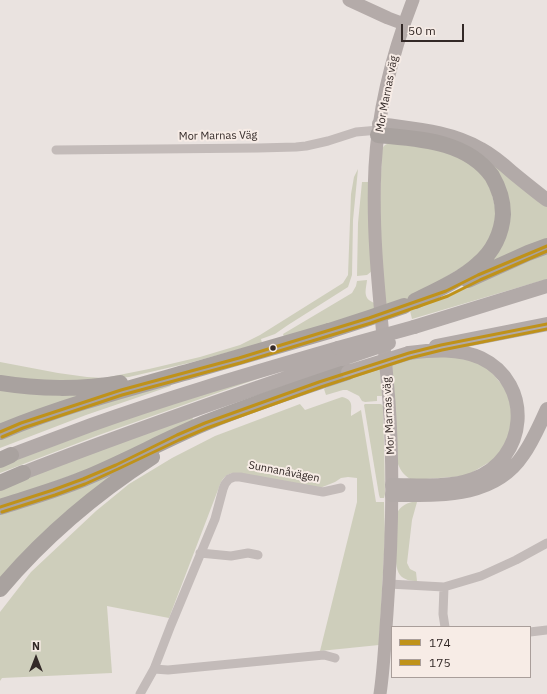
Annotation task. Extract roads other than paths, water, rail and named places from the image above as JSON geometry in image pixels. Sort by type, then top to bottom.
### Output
[{"type":"highway","points":[[379,129],[448,146],[473,157],[480,163],[498,186],[502,201],[503,214],[501,229],[495,243],[484,259],[460,277],[410,304]]},
{"type":"highway","points":[[0,432],[28,420],[121,390],[239,358],[369,318],[446,291],[485,272],[547,246]]},
{"type":"highway","points":[[0,383],[23,387],[56,388],[115,384],[239,358]]},
{"type":"highway","points":[[0,507],[83,479],[178,435],[228,414],[343,360]]},
{"type":"highway","points":[[0,589],[26,560],[53,534],[106,488],[166,448],[228,414]]},
{"type":"highway","points":[[0,483],[22,473]]},
{"type":"main road","points":[[379,129],[434,132],[464,140],[490,154],[547,200]]},
{"type":"main road","points":[[22,473],[202,407],[343,360],[414,331],[547,286]]},
{"type":"main road","points":[[414,331],[547,293]]},
{"type":"main road","points":[[409,354],[447,343],[547,324]]},
{"type":"main road","points":[[6,458],[92,425],[288,363],[448,351],[461,352],[482,359],[500,372],[512,388],[518,410],[518,421],[515,437],[509,451],[502,460],[486,473],[474,479],[463,482],[392,490]]},
{"type":"main road","points":[[392,490],[440,494],[456,493],[477,489],[496,480],[506,474],[523,456],[547,409]]},
{"type":"street","points":[[349,0],[404,24]]},
{"type":"street","name":"Mor Marnas väg","points":[[380,694],[389,584],[392,490],[389,402],[375,231],[375,180],[379,129],[388,78],[404,24],[413,0]]},
{"type":"street","name":"Mor Marnas Väg","points":[[56,150],[296,147],[316,144],[356,132],[379,129]]},
{"type":"street","name":"Sunnanåvägen","points":[[140,694],[154,669],[214,519],[223,489],[229,479],[240,477],[323,492],[341,488]]},
{"type":"street","points":[[389,584],[444,587],[481,576],[516,560],[547,543]]},
{"type":"street","points":[[200,553],[231,556],[248,554],[258,555]]},
{"type":"street","points":[[444,587],[443,614],[446,626]]},
{"type":"street","points":[[531,632],[547,630]]},
{"type":"street","points":[[154,669],[168,670],[324,655],[335,658]]}]
